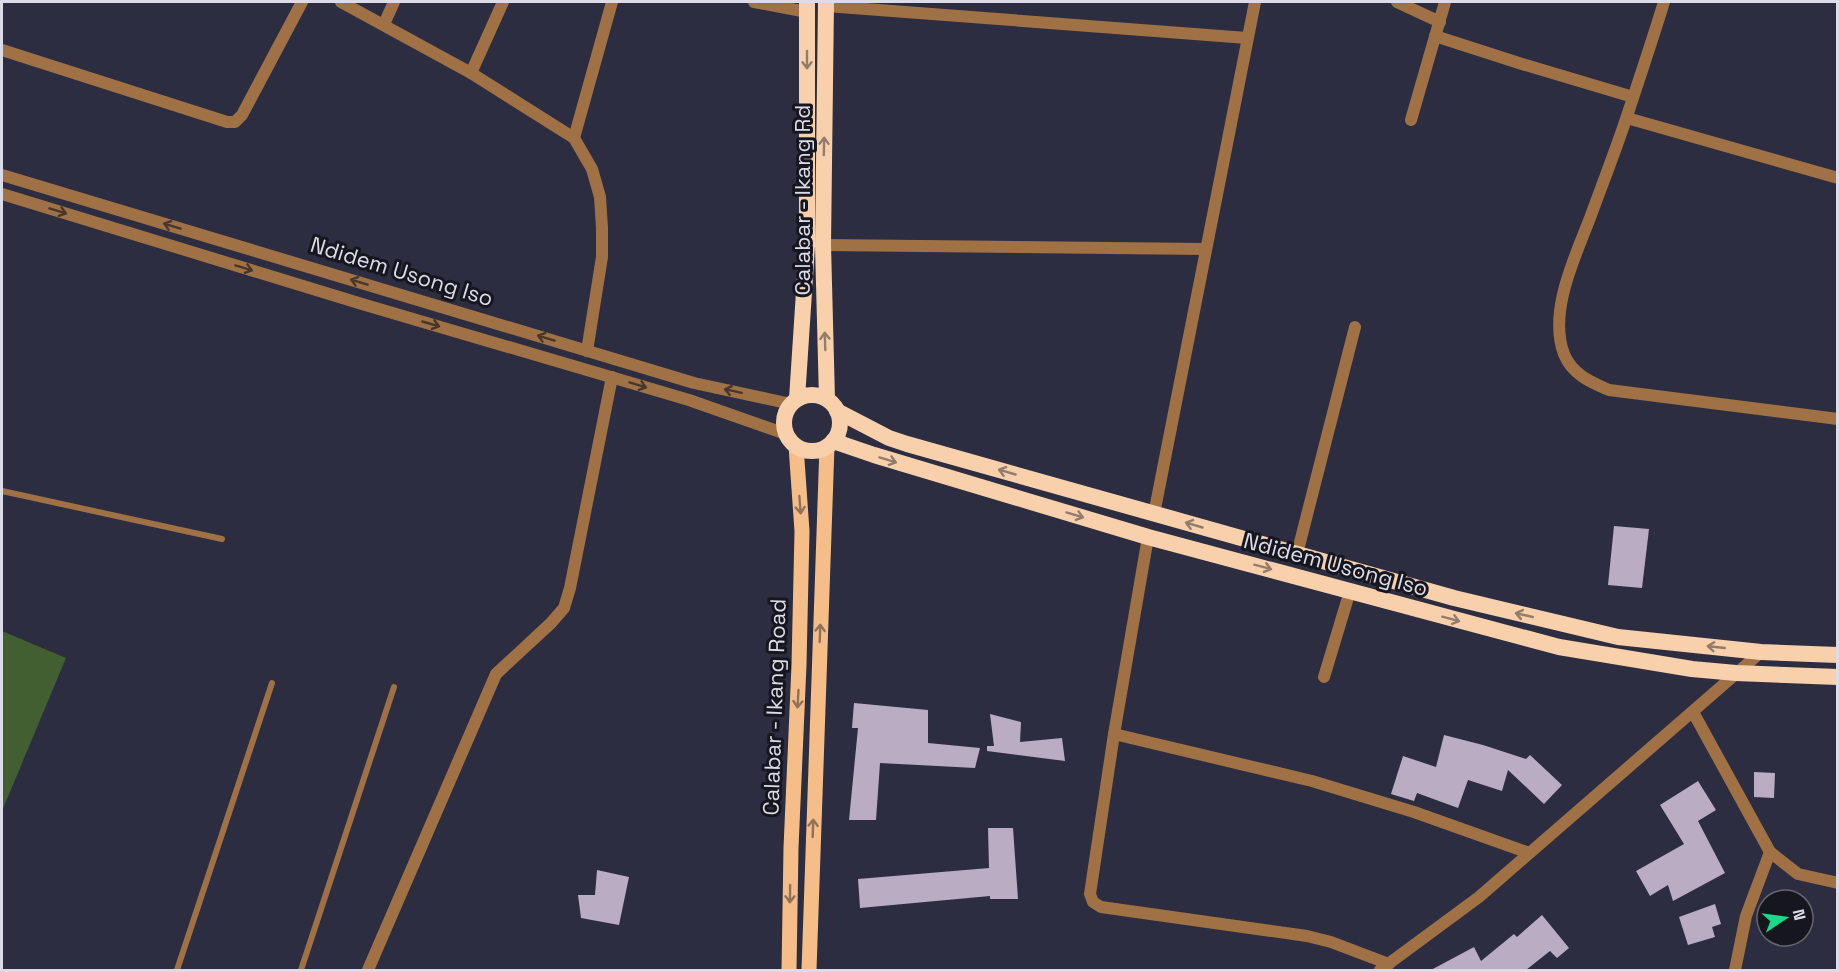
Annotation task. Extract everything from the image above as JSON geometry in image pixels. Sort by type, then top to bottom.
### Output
[{"type":"highway","name":"Calabar - Ikang Rd","points":[[826,4],[823,245],[832,405]]},
{"type":"highway","name":"Calabar - Ikang Rd","points":[[794,401],[807,246],[807,7]]},
{"type":"highway","points":[[812,394],[832,405],[839,427],[830,444],[811,451],[791,440],[784,418],[794,401],[812,394]]},
{"type":"highway","name":"Ndidem Usong Iso","points":[[832,405],[889,438],[907,444],[1454,598],[1618,637],[1761,652],[1838,655]]},
{"type":"highway","name":"Ndidem Usong Iso","points":[[830,444],[1148,537],[1558,647],[1692,669],[1838,677]]},
{"type":"main road","name":"Calabar - Ikang Road","points":[[789,970],[801,553],[791,440]]},
{"type":"main road","name":"Calabar - Ikang Road","points":[[809,970],[830,444]]},
{"type":"street","points":[[2,50],[227,122],[235,122],[242,115],[302,2]]},
{"type":"street","points":[[341,2],[471,73],[574,138],[592,169],[600,196],[603,228],[602,257],[587,351]]},
{"type":"street","points":[[384,24],[394,2]]},
{"type":"street","points":[[471,73],[503,2]]},
{"type":"street","points":[[574,138],[612,2]]},
{"type":"street","points":[[754,2],[807,7]]},
{"type":"street","points":[[1154,514],[1255,2]]},
{"type":"street","points":[[1397,2],[1440,22]]},
{"type":"street","points":[[1411,120],[1445,2]]},
{"type":"street","points":[[1664,2],[1627,118],[1566,282],[1560,315],[1560,335],[1564,354],[1574,370],[1588,381],[1609,390],[1838,418]]},
{"type":"street","points":[[826,4],[1247,38]]},
{"type":"street","points":[[1435,36],[1633,97]]},
{"type":"street","points":[[1627,118],[1838,178]]},
{"type":"street","name":"Ndidem Usong Iso","points":[[2,175],[694,383],[794,401]]},
{"type":"street","name":"Ndidem Usong Iso","points":[[2,194],[362,304],[689,400],[791,440]]},
{"type":"street","points":[[823,245],[1205,249]]},
{"type":"street","points":[[1297,554],[1355,327]]},
{"type":"street","points":[[368,970],[496,674],[564,608],[570,588],[612,377]]},
{"type":"street","points":[[1148,537],[1114,734],[1090,894],[1096,905],[1307,936],[1331,942],[1384,967],[1479,897],[1761,652]]},
{"type":"street","points":[[1324,676],[1350,591]]},
{"type":"street","points":[[1693,712],[1770,852],[1798,874],[1838,883]]},
{"type":"street","points":[[1114,734],[1312,781],[1414,812],[1529,853]]},
{"type":"street","points":[[1735,970],[1746,916],[1770,852]]},
{"type":"lane","points":[[2,491],[222,539]]},
{"type":"lane","points":[[177,970],[272,683]]},
{"type":"lane","points":[[301,970],[394,687]]},
{"type":"green space","points":[[2,631],[66,658],[2,811]]},
{"type":"building","points":[[1614,526],[1649,529],[1642,588],[1608,585]]},
{"type":"building","points":[[854,703],[928,710],[928,743],[980,748],[975,768],[880,763],[876,820],[849,820],[858,728],[852,728]]},
{"type":"building","points":[[990,714],[1021,722],[1020,742],[1062,738],[1065,761],[987,751],[987,746],[994,746]]},
{"type":"building","points":[[1444,735],[1526,759],[1530,755],[1562,785],[1544,804],[1508,770],[1502,791],[1468,780],[1458,808],[1417,793],[1414,801],[1391,794],[1403,756],[1436,767]]},
{"type":"building","points":[[1754,772],[1775,773],[1774,798],[1754,797]]},
{"type":"building","points":[[1698,781],[1716,810],[1698,821],[1725,873],[1673,901],[1668,885],[1650,896],[1636,871],[1684,844],[1660,805]]},
{"type":"building","points":[[988,828],[1013,828],[1018,899],[990,899],[990,896],[860,908],[858,879],[989,868]]},
{"type":"building","points":[[597,870],[629,877],[619,925],[581,918],[578,895],[595,895]]},
{"type":"building","points":[[1715,904],[1721,924],[1712,927],[1715,937],[1688,945],[1679,917]]},
{"type":"building","points":[[1542,915],[1569,948],[1557,958],[1550,951],[1526,970],[1431,970],[1474,947],[1481,961],[1514,934],[1517,937]]}]
